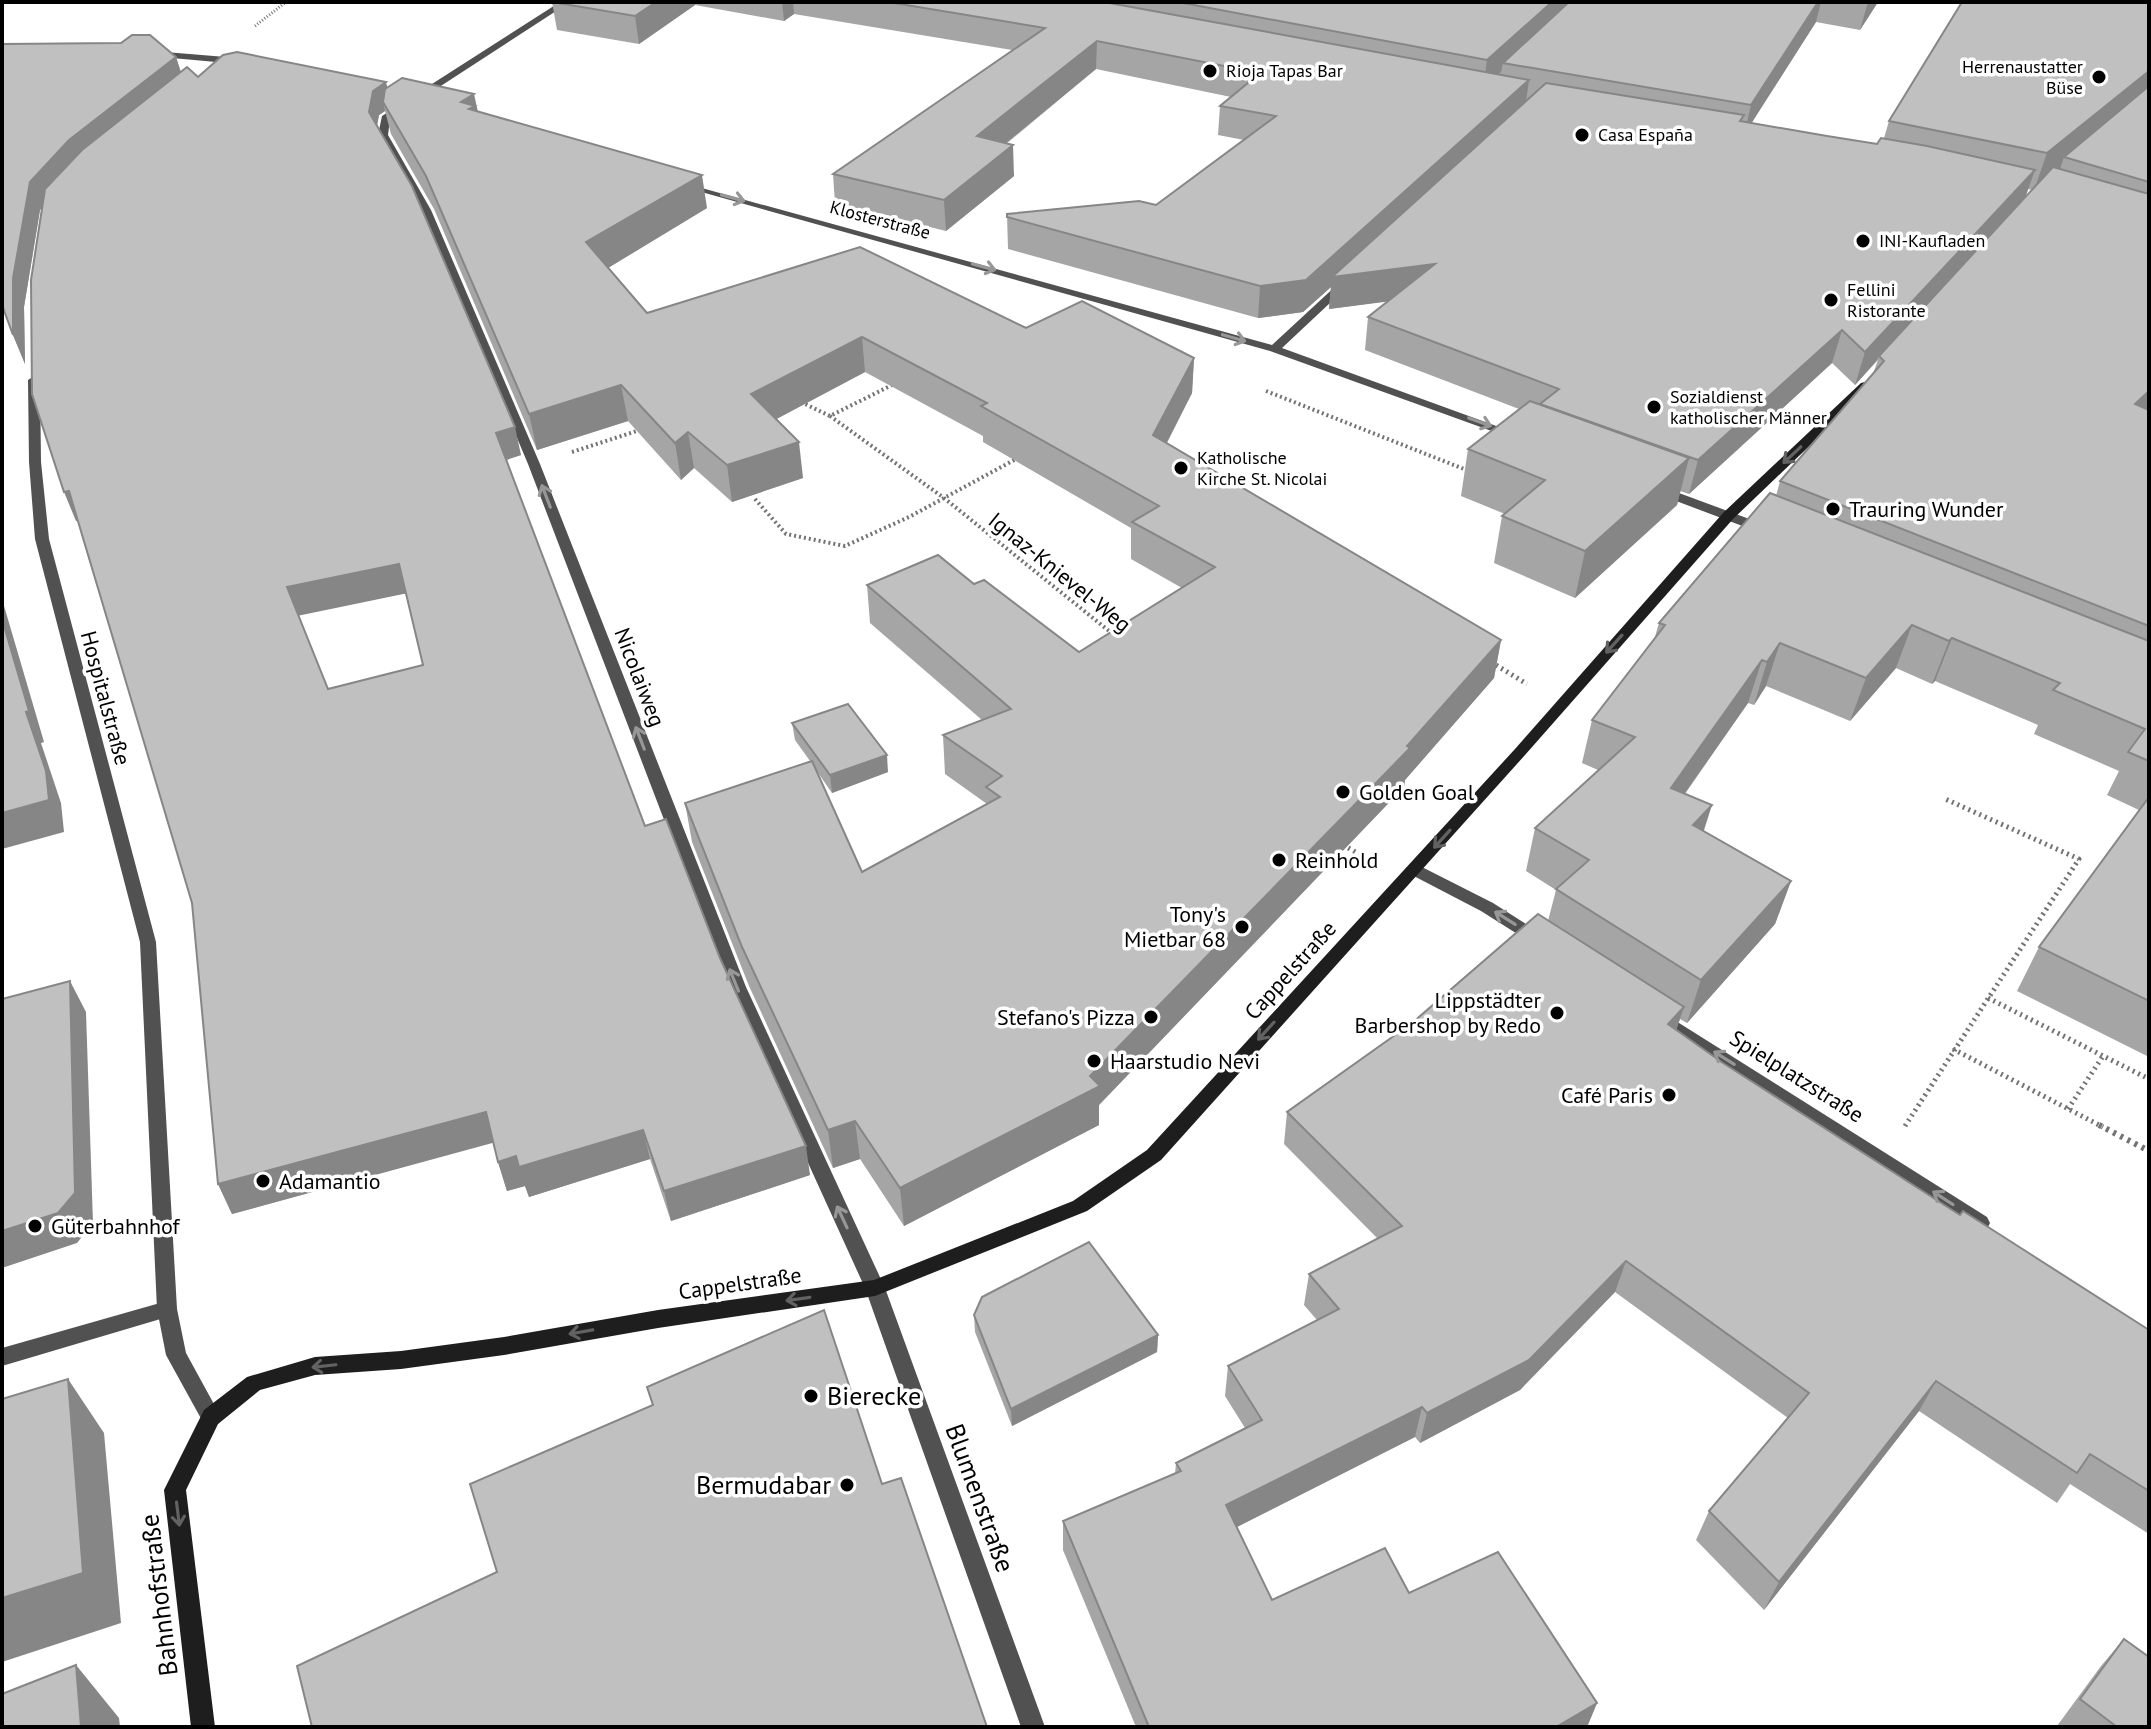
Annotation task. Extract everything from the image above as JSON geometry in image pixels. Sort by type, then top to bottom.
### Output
[{"type":"street","name":"Nicolaiweg","points":[[566,2],[418,100],[385,118],[383,135],[426,210],[534,464],[737,987],[875,1288]]},
{"type":"street","points":[[138,54],[250,63]]},
{"type":"street","points":[[201,78],[224,59]]},
{"type":"street","name":"Klosterstraße","points":[[669,179],[1274,349],[1527,440]]},
{"type":"street","points":[[1274,349],[1352,277]]},
{"type":"street","name":"Hospitalstraße","points":[[34,369],[35,462],[42,539],[148,942],[167,1309],[176,1355],[211,1417]]},
{"type":"street","name":"Cappelstraße","points":[[211,1417],[254,1383],[315,1366],[401,1360],[490,1348],[658,1319],[875,1288],[1080,1206],[1154,1155],[1728,516],[1872,378]]},
{"type":"street","points":[[1653,487],[1787,537]]},
{"type":"street","points":[[1409,874],[1487,907],[1552,948]]},
{"type":"street","name":"Spielplatzstraße","points":[[1642,1006],[1990,1229]]},
{"type":"street","name":"Blumenstraße","points":[[875,1288],[1033,1727]]},
{"type":"street","points":[[2,1357],[167,1309]]},
{"type":"street","name":"Bahnhofstraße","points":[[203,1727],[175,1490],[211,1417]]},
{"type":"path","points":[[830,416],[899,381]]},
{"type":"path","points":[[1257,388],[1481,476],[1527,440]]},
{"type":"path","name":"Ignaz-Knievel-Weg","points":[[790,397],[830,416],[944,498],[1114,635]]},
{"type":"path","points":[[534,464],[652,426]]},
{"type":"path","points":[[755,499],[786,534],[845,546],[1016,459]]},
{"type":"path","points":[[1479,654],[1560,704]]},
{"type":"path","points":[[1885,1160],[1953,1049],[2079,859],[1943,798]]},
{"type":"path","points":[[1335,840],[1409,874]]},
{"type":"path","points":[[1988,998],[2149,1079]]},
{"type":"path","points":[[1953,1049],[2149,1151]]},
{"type":"path","points":[[2068,1109],[2103,1056]]},
{"type":"building","points":[[552,2],[656,2],[635,16]]},
{"type":"building","points":[[888,2],[1104,2],[1529,80],[1306,280],[1260,286],[1007,217],[1007,214],[1139,201],[1156,205],[1276,116],[1220,106],[1260,73],[1097,41],[977,136],[1013,145],[944,200],[833,174],[1045,28]]},
{"type":"building","points":[[1178,2],[1552,2],[1487,60]]},
{"type":"building","points":[[1569,2],[1818,2],[1751,105],[1503,63]]},
{"type":"building","points":[[1962,2],[2149,2],[2149,71],[2047,153],[1889,121]]},
{"type":"building","points":[[132,35],[150,35],[176,57],[69,140],[30,182],[13,278],[13,335],[2,305],[2,44],[121,43]]},
{"type":"building","points":[[237,52],[386,82],[373,91],[369,112],[412,186],[515,427],[496,433],[645,826],[666,819],[720,958],[806,1146],[664,1191],[643,1130],[519,1167],[516,1156],[498,1162],[486,1112],[218,1184],[192,903],[69,491],[64,492],[32,394],[31,280],[45,189],[82,150],[187,67],[198,77],[223,55]],"holes":[[[399,564],[423,665],[328,689],[287,587]]]},
{"type":"building","points":[[402,78],[474,94],[461,102],[475,106],[469,109],[702,175],[586,242],[647,313],[860,247],[1026,328],[1082,301],[1194,358],[1153,435],[1501,640],[1407,746],[1410,748],[1090,1076],[1100,1086],[900,1188],[855,1121],[828,1130],[742,947],[685,803],[812,761],[862,872],[1000,797],[986,787],[1002,776],[943,735],[1011,709],[867,585],[938,555],[974,584],[984,580],[1079,652],[1215,567],[1132,522],[1159,506],[981,406],[987,403],[862,337],[751,394],[799,442],[727,465],[688,432],[675,443],[621,385],[529,414],[426,176],[383,102],[385,89]]},
{"type":"building","points":[[1546,83],[1744,115],[1740,121],[1827,136],[1877,144],[1881,138],[1927,146],[2035,170],[1865,352],[1842,330],[1698,460],[1540,404],[1559,389],[1368,317],[1435,264],[1332,277]]},
{"type":"building","points":[[2149,86],[2149,182],[2064,157]]},
{"type":"building","points":[[2053,167],[2149,194],[2149,391],[2135,404],[2149,410],[2149,626],[1780,481],[1884,361],[1879,356]]},
{"type":"building","points":[[1530,401],[1689,458],[1585,551],[1502,516],[1545,480],[1468,449]]},
{"type":"building","points":[[1770,493],[2149,641],[2149,761],[2128,752],[2145,729],[2053,690],[2060,683],[1952,638],[1949,641],[1912,625],[1866,678],[1780,643],[1767,662],[1762,660],[1671,788],[1712,805],[1693,825],[1791,881],[1701,980],[1556,889],[1589,860],[1535,828],[1635,737],[1592,720],[1665,625],[1659,623]]},
{"type":"building","points":[[2,619],[29,711],[26,712],[46,771],[49,800],[2,813]]},
{"type":"building","points":[[848,704],[887,755],[830,775],[792,723]]},
{"type":"building","points":[[2149,797],[2149,1001],[2039,947]]},
{"type":"building","points":[[1538,914],[1684,1007],[1668,1024],[1723,1063],[1960,1215],[1963,1211],[2149,1330],[2149,1491],[2090,1454],[2077,1473],[1936,1381],[1779,1582],[1709,1511],[1809,1393],[1626,1261],[1529,1360],[1427,1413],[1422,1407],[1226,1505],[1272,1600],[1385,1548],[1409,1593],[1498,1552],[1597,1703],[1556,1727],[1149,1727],[1063,1521],[1181,1471],[1176,1463],[1262,1420],[1228,1366],[1339,1309],[1309,1274],[1402,1226],[1287,1112],[1412,1023]]},
{"type":"building","points":[[70,981],[75,1193],[58,1213],[2,1231],[2,999]]},
{"type":"building","points":[[1089,1242],[1158,1335],[1011,1409],[974,1315],[982,1297]]},
{"type":"building","points":[[824,1310],[882,1484],[901,1478],[987,1727],[312,1727],[297,1666],[497,1572],[470,1484],[653,1405],[647,1387]]},
{"type":"building","points":[[68,1379],[83,1573],[2,1598],[2,1399]]},
{"type":"building","points":[[2124,1639],[2149,1657],[2149,1727],[2117,1727],[2080,1699]]},
{"type":"building","points":[[76,1665],[81,1727],[2,1727],[2,1694]]},
{"type":"place","name":"Rioja Tapas Bar","points":[[1210,71]]},
{"type":"place","name":"Herrenaustatter Büse","points":[[2099,77]]},
{"type":"place","name":"Casa España","points":[[1582,135]]},
{"type":"place","name":"INI-Kaufladen","points":[[1863,241]]},
{"type":"place","name":"Fellini Ristorante","points":[[1831,300]]},
{"type":"place","name":"Sozialdienst katholischer Männer","points":[[1654,407]]},
{"type":"place","name":"Katholische Kirche St. Nicolai","points":[[1181,468]]},
{"type":"place","name":"Trauring Wunder","points":[[1833,509]]},
{"type":"place","name":"Golden Goal","points":[[1343,792]]},
{"type":"place","name":"Reinhold","points":[[1279,860]]},
{"type":"place","name":"Tony's Mietbar 68","points":[[1242,927]]},
{"type":"place","name":"Lippstädter Barbershop by Redo","points":[[1557,1013]]},
{"type":"place","name":"Stefano's Pizza","points":[[1151,1017]]},
{"type":"place","name":"Haarstudio Nevi","points":[[1094,1061]]},
{"type":"place","name":"Café Paris","points":[[1669,1095]]},
{"type":"place","name":"Adamantio","points":[[263,1181]]},
{"type":"place","name":"Güterbahnhof","points":[[35,1226]]},
{"type":"place","name":"Bierecke","points":[[811,1396]]},
{"type":"place","name":"Bermudabar","points":[[847,1485]]}]
